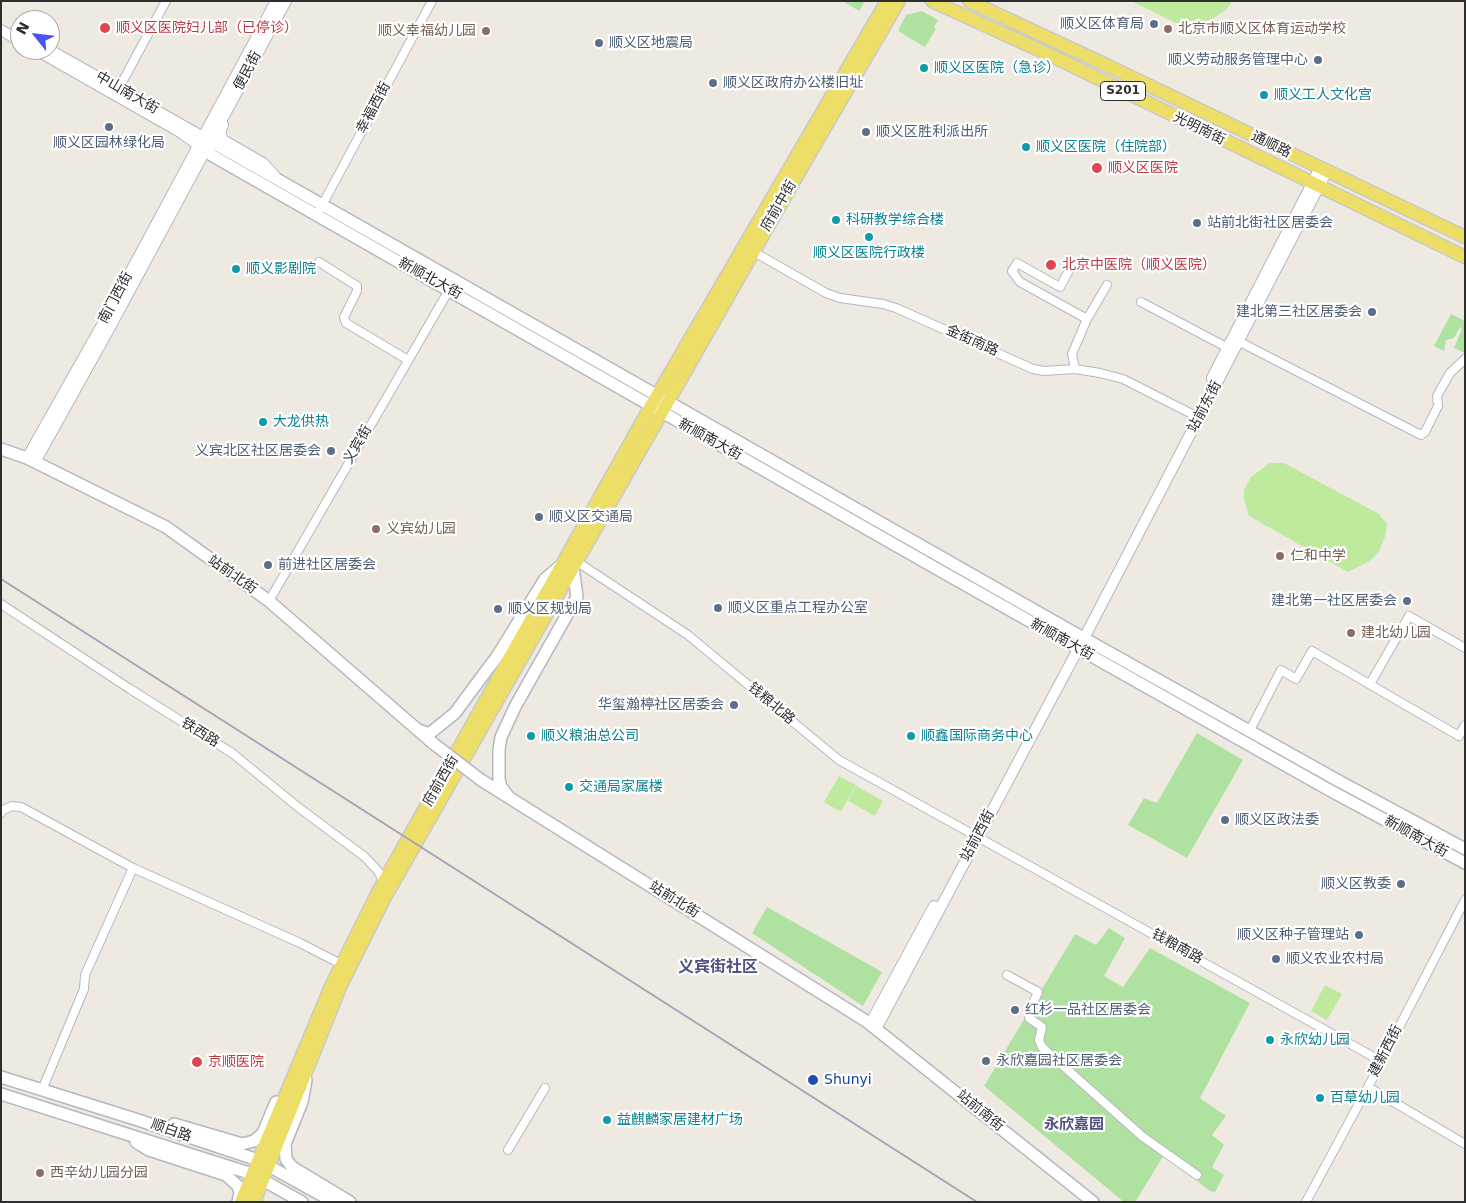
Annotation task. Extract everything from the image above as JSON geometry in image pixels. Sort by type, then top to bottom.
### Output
[{"type":"main road","name":"府前中街","points":[[660,404],[887,1]]},
{"type":"main road","name":"府前中街","points":[[660,404],[754,252],[899,1]]},
{"type":"main road","name":"光明南街","points":[[932,1],[1052,56],[1465,257]]},
{"type":"main road","name":"通顺路","points":[[969,1],[1465,237]]},
{"type":"main road","name":"新顺北大街","points":[[204,144],[279,180],[323,204],[660,404]]},
{"type":"main road","name":"新顺北大街","points":[[204,144],[272,190],[449,290],[660,404]]},
{"type":"main road","name":"府前西街","points":[[261,1170],[301,1073],[370,926],[660,404]]},
{"type":"main road","name":"新顺南大街","points":[[660,404],[1078,641],[1331,791],[1465,863]]},
{"type":"main road","name":"站前北街","points":[[1,449],[31,460],[166,527],[269,601],[434,744],[481,780],[870,1025]]},
{"type":"main road","name":"府前西街","points":[[301,1073],[341,964],[384,882],[571,564]]},
{"type":"main road","points":[[418,729],[429,734],[454,713],[498,654],[545,579],[571,564],[577,597],[516,705],[501,737],[498,750],[499,779],[501,787],[513,800]]},
{"type":"main road","name":"新顺南大街","points":[[1078,641],[1250,730],[1465,849]]},
{"type":"main road","name":"站前南街","points":[[870,1025],[1093,1202]]},
{"type":"main road","points":[[135,1119],[157,1120],[242,1144],[250,1142],[263,1133],[284,1083],[301,1073],[302,1102],[285,1144],[286,1158],[292,1167],[350,1202]]},
{"type":"main road","name":"顺白路","points":[[1,1077],[135,1119],[334,1202]]},
{"type":"main road","name":"顺白路","points":[[1,1094],[127,1134],[261,1170],[302,1202]]},
{"type":"main road","points":[[127,1134],[150,1150],[228,1176],[238,1186],[240,1202]]},
{"type":"main road","points":[[240,1202],[261,1170]]},
{"type":"main road","points":[[254,1202],[261,1170]]},
{"type":"street","points":[[166,1],[122,90],[144,98],[192,124],[199,125],[206,120],[231,76],[251,57]]},
{"type":"street","name":"便民街","points":[[251,57],[276,1]]},
{"type":"street","name":"便民街","points":[[204,144],[251,57],[286,1]]},
{"type":"street","name":"幸福西街","points":[[317,215],[432,1]]},
{"type":"street","name":"中山南大街","points":[[60,56],[122,90],[204,144]]},
{"type":"street","points":[[251,57],[247,81],[221,130],[220,136],[223,140],[263,163],[279,180]]},
{"type":"street","points":[[54,60],[204,144]]},
{"type":"street","points":[[164,218],[164,201],[189,151],[188,144],[180,132]]},
{"type":"street","name":"南门西街","points":[[31,460],[204,144]]},
{"type":"street","points":[[164,218],[181,206],[206,160],[209,158],[255,184],[272,190]]},
{"type":"street","name":"站前东街","points":[[1078,641],[1324,169]]},
{"type":"street","name":"金街南路","points":[[754,252],[826,293],[840,298],[896,308],[1033,369],[1044,371],[1075,369],[1123,379],[1194,415]]},
{"type":"street","points":[[319,262],[357,286],[357,291],[344,317],[346,323],[408,360]]},
{"type":"street","points":[[1068,272],[1060,287],[1017,263],[1012,271],[1020,282],[1087,319]]},
{"type":"street","points":[[1075,369],[1072,354],[1087,319],[1107,285]]},
{"type":"street","name":"义宾街","points":[[269,601],[449,290]]},
{"type":"street","points":[[1141,302],[1228,348]]},
{"type":"street","points":[[1236,339],[1421,435],[1425,432],[1438,406],[1437,396],[1450,373],[1465,359]]},
{"type":"street","name":"站前东街","points":[[1078,641],[1228,348],[1236,339]]},
{"type":"street","name":"钱粮北路","points":[[571,564],[688,635],[838,760],[975,835]]},
{"type":"street","name":"铁西路","points":[[1,604],[130,689],[232,753],[298,807],[365,857],[378,871],[384,882]]},
{"type":"street","points":[[1370,684],[1409,616],[1465,648]]},
{"type":"street","name":"站前西街","points":[[870,1025],[975,835],[1078,641]]},
{"type":"street","points":[[1250,730],[1281,670],[1296,679],[1312,651],[1459,736],[1465,726]]},
{"type":"street","points":[[1,813],[12,806],[20,807],[134,868],[300,943],[341,964]]},
{"type":"street","name":"钱粮南路","points":[[975,835],[1381,1060]]},
{"type":"street","points":[[42,1090],[84,989],[85,974],[134,868]]},
{"type":"street","name":"建新西街","points":[[1306,1202],[1465,900]]},
{"type":"street","points":[[1007,975],[1038,992],[1029,1012],[1029,1018],[1042,1028],[1038,1040],[1042,1048],[1143,1137],[1197,1175]]},
{"type":"street","points":[[1368,1086],[1465,1144]]},
{"type":"street","points":[[508,1150],[545,1088]]},
{"type":"green space","points":[[843,1],[865,1],[859,11]]},
{"type":"green space","points":[[1131,1],[1232,1],[1227,9],[1214,18],[1198,25],[1178,24]]},
{"type":"green space","points":[[922,11],[938,20],[934,27],[936,29],[925,47],[898,31],[906,15]]},
{"type":"green space","points":[[1451,314],[1465,321],[1465,353],[1454,348],[1462,329],[1460,327],[1454,338],[1446,340],[1444,351],[1434,346]]},
{"type":"green space","points":[[1270,463],[1284,463],[1379,514],[1387,524],[1385,537],[1379,551],[1371,560],[1348,572],[1249,516],[1244,500],[1244,490],[1251,477]]},
{"type":"green space","points":[[1197,733],[1243,760],[1187,858],[1128,825],[1144,798],[1157,803]]},
{"type":"green space","points":[[839,776],[856,785],[841,812],[824,802]]},
{"type":"green space","points":[[856,786],[883,801],[875,816],[848,801]]},
{"type":"green space","points":[[767,907],[882,972],[863,1006],[752,933]]},
{"type":"green space","points":[[1109,928],[1125,938],[1104,976],[1123,987],[1150,948],[1250,1003],[1200,1098],[1226,1116],[1212,1135],[1224,1145],[1212,1167],[1224,1175],[1215,1192],[1210,1191],[1164,1155],[1135,1202],[1124,1202],[984,1086],[1075,934],[1096,945]]},
{"type":"green space","points":[[1325,985],[1342,994],[1327,1020],[1311,1011]]},
{"type":"railway","points":[[1,579],[977,1202]]},
{"type":"place","name":"顺义区体育局","points":[[1154,24]]},
{"type":"place","name":"顺义区医院妇儿部（已停诊）","points":[[105,28]]},
{"type":"place","name":"北京市顺义区体育运动学校","points":[[1168,29]]},
{"type":"place","name":"顺义幸福幼儿园","points":[[486,31]]},
{"type":"place","name":"顺义区地震局","points":[[599,43]]},
{"type":"place","name":"顺义劳动服务管理中心","points":[[1318,60]]},
{"type":"place","name":"顺义区医院（急诊）","points":[[924,68]]},
{"type":"place","name":"顺义区政府办公楼旧址","points":[[713,83]]},
{"type":"place","name":"顺义工人文化宫","points":[[1264,95]]},
{"type":"place","name":"顺义区园林绿化局","points":[[109,127]]},
{"type":"place","name":"顺义区胜利派出所","points":[[866,132]]},
{"type":"place","name":"顺义区医院（住院部）","points":[[1026,147]]},
{"type":"place","name":"顺义区医院","points":[[1097,168]]},
{"type":"place","name":"科研教学综合楼","points":[[836,220]]},
{"type":"place","name":"站前北街社区居委会","points":[[1197,223]]},
{"type":"place","name":"顺义区医院行政楼","points":[[869,237]]},
{"type":"place","name":"北京中医院（顺义医院）","points":[[1051,265]]},
{"type":"place","name":"顺义影剧院","points":[[236,269]]},
{"type":"place","name":"建北第三社区居委会","points":[[1372,312]]},
{"type":"place","name":"大龙供热","points":[[263,422]]},
{"type":"place","name":"义宾北区社区居委会","points":[[331,451]]},
{"type":"place","name":"顺义区交通局","points":[[539,517]]},
{"type":"place","name":"义宾幼儿园","points":[[376,529]]},
{"type":"place","name":"仁和中学","points":[[1280,556]]},
{"type":"place","name":"前进社区居委会","points":[[268,565]]},
{"type":"place","name":"建北第一社区居委会","points":[[1407,601]]},
{"type":"place","name":"顺义区重点工程办公室","points":[[718,608]]},
{"type":"place","name":"顺义区规划局","points":[[498,609]]},
{"type":"place","name":"建北幼儿园","points":[[1351,633]]},
{"type":"place","name":"华玺瀚楟社区居委会","points":[[734,705]]},
{"type":"place","name":"顺义粮油总公司","points":[[531,736]]},
{"type":"place","name":"顺鑫国际商务中心","points":[[911,736]]},
{"type":"place","name":"交通局家属楼","points":[[569,787]]},
{"type":"place","name":"顺义区政法委","points":[[1225,820]]},
{"type":"place","name":"顺义区教委","points":[[1401,884]]},
{"type":"place","name":"顺义区种子管理站","points":[[1359,935]]},
{"type":"place","name":"顺义农业农村局","points":[[1276,959]]},
{"type":"place","name":"红杉一品社区居委会","points":[[1015,1010]]},
{"type":"place","name":"永欣幼儿园","points":[[1270,1040]]},
{"type":"place","name":"永欣嘉园社区居委会","points":[[986,1061]]},
{"type":"place","name":"京顺医院","points":[[197,1062]]},
{"type":"place","name":"Shunyi","points":[[813,1080]]},
{"type":"place","name":"百草幼儿园","points":[[1320,1098]]},
{"type":"place","name":"益麒麟家居建材广场","points":[[607,1120]]},
{"type":"place","name":"西辛幼儿园分园","points":[[40,1173]]},
{"type":"district","name":"义宾街社区","points":[[718,968]]},
{"type":"district","name":"永欣嘉园","points":[[1074,1125]]}]
